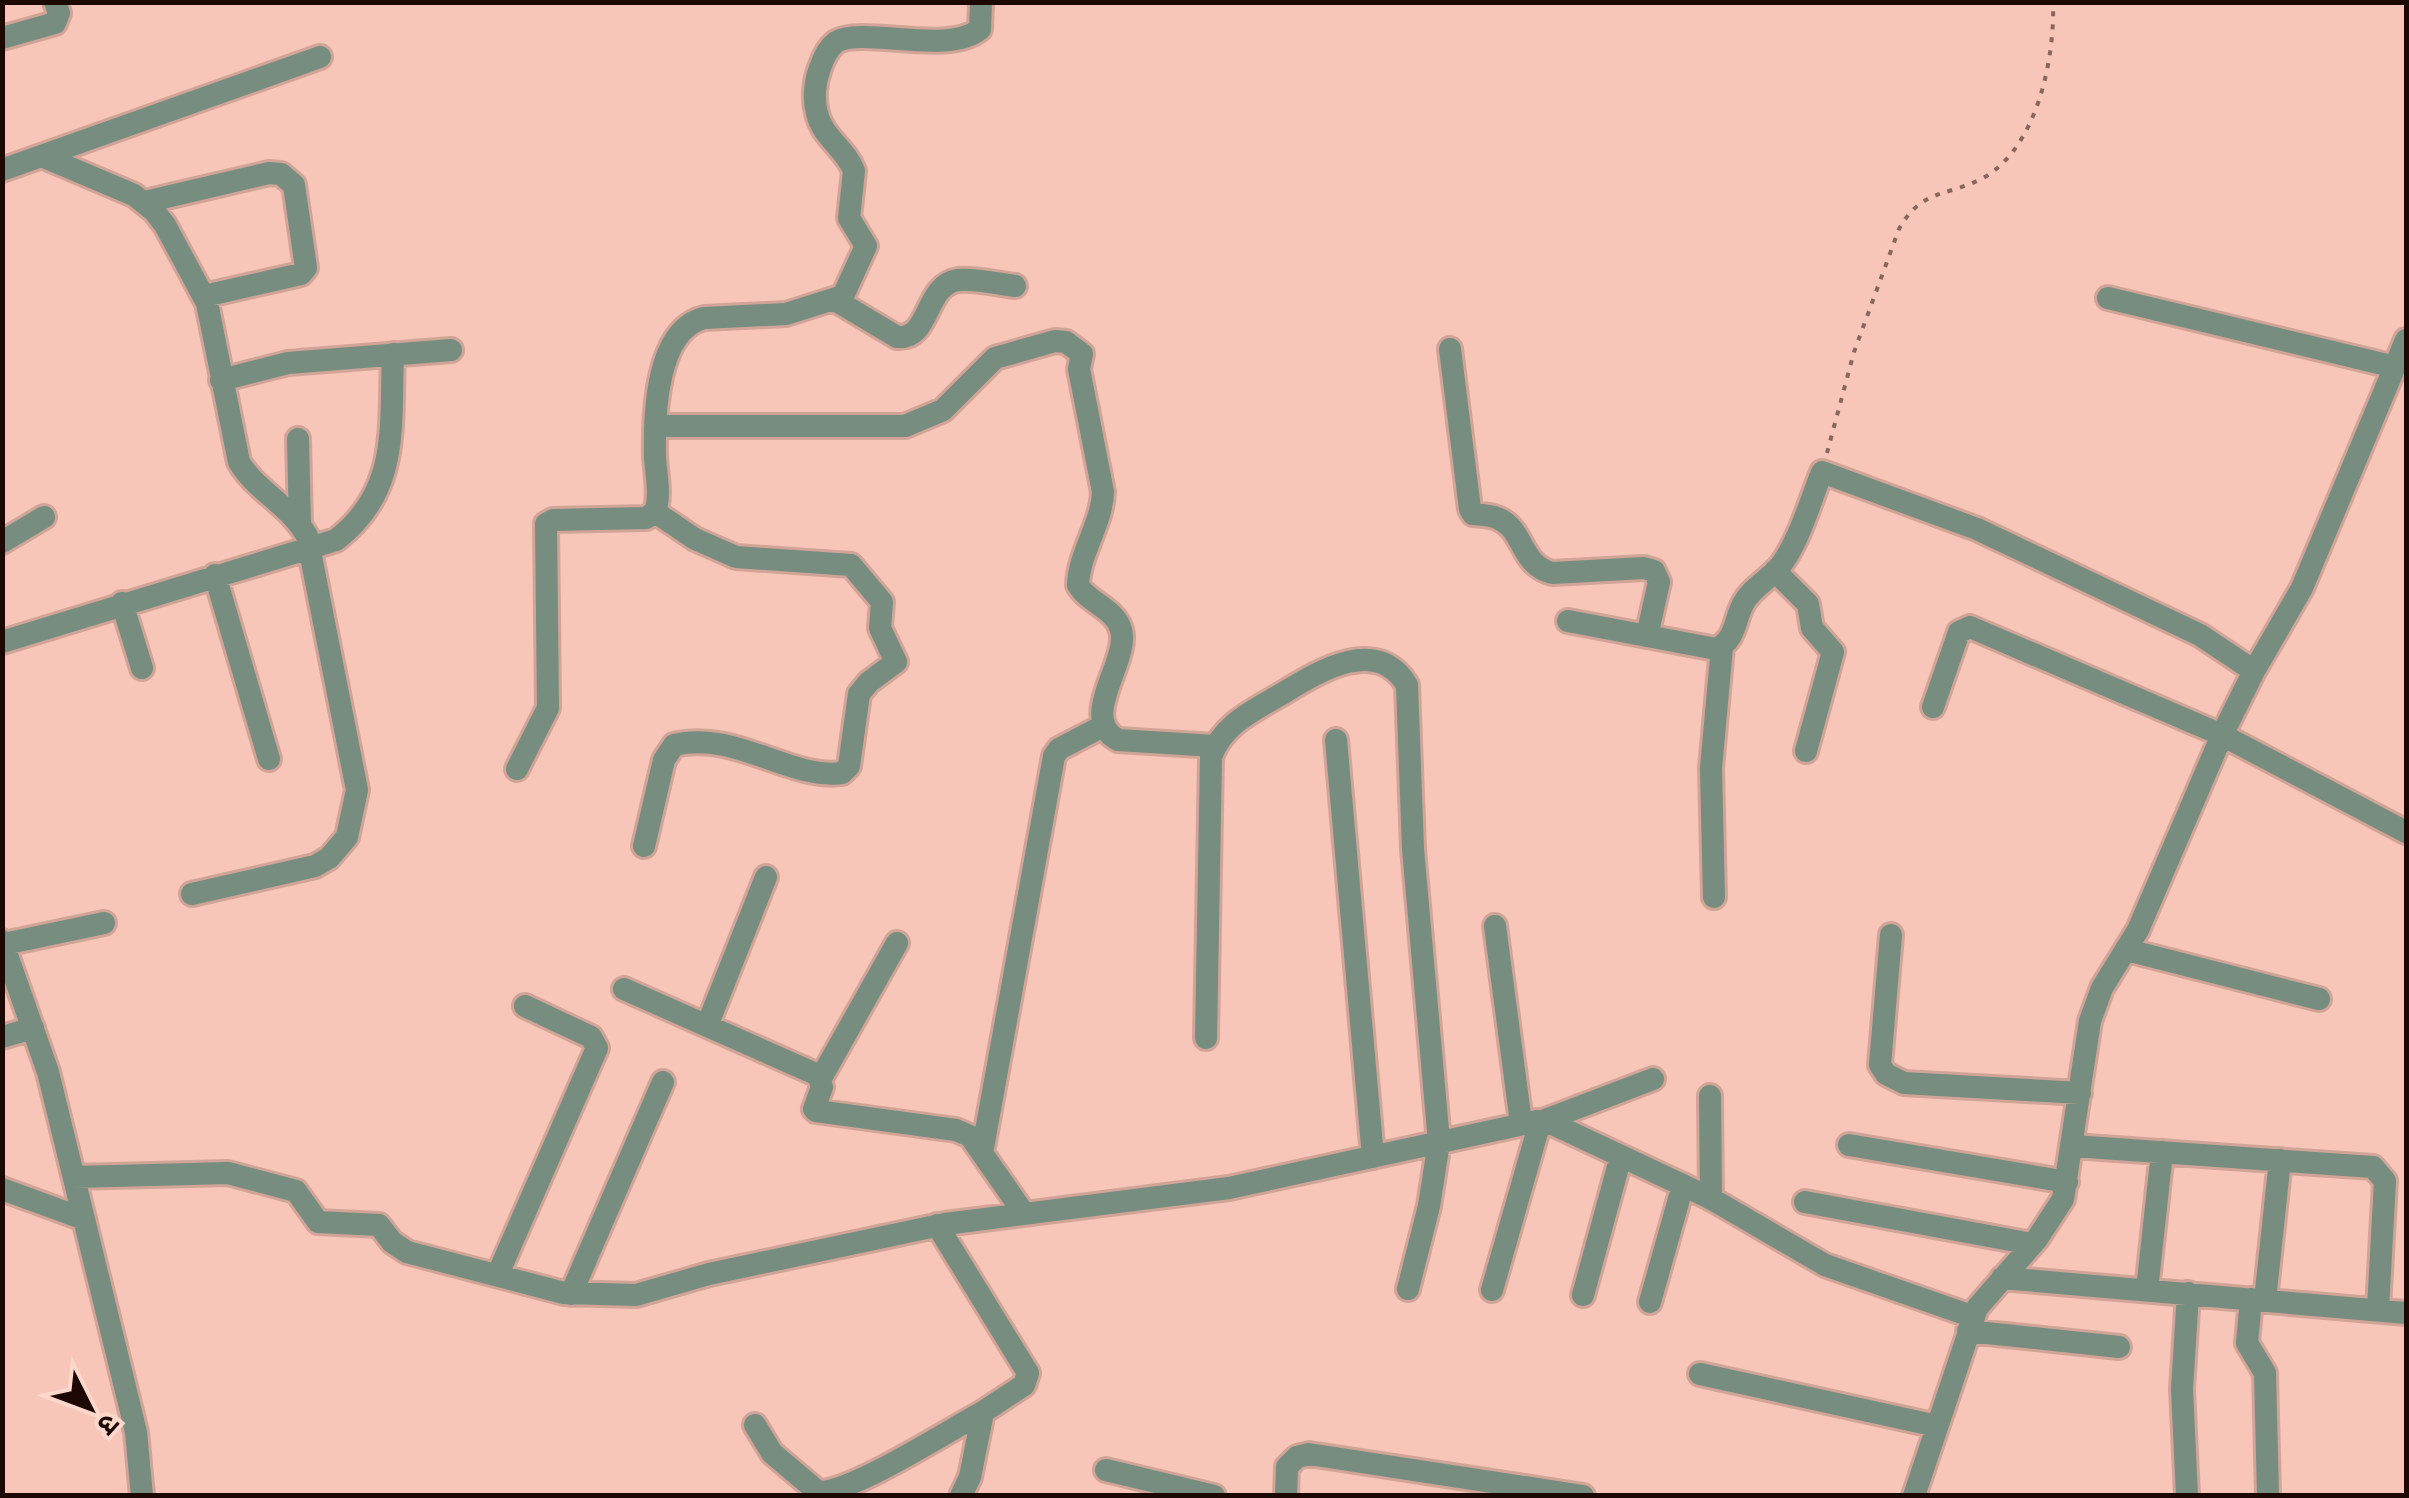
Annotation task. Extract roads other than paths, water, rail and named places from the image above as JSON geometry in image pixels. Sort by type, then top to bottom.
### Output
[{"type":"street","points":[[2,38],[50,26],[58,19],[56,2]]},
{"type":"street","points":[[517,769],[548,708],[546,524],[553,520],[646,518],[655,512],[660,386],[670,346],[684,326],[704,318],[786,314],[835,300],[848,290],[866,246],[849,218],[854,171],[824,131],[815,108],[816,79],[828,50],[840,40],[924,41],[968,36],[980,29],[981,2]]},
{"type":"street","points":[[2,170],[320,57]]},
{"type":"street","points":[[42,156],[145,202],[165,225],[204,296],[239,462],[245,472],[294,515],[309,550],[357,790],[347,837],[315,866],[192,894]]},
{"type":"street","points":[[145,202],[269,173],[281,174],[294,185],[306,268],[300,274],[204,296]]},
{"type":"street","points":[[835,300],[904,338],[916,334],[944,286],[958,280],[1015,286]]},
{"type":"street","points":[[2108,298],[2395,367]]},
{"type":"street","points":[[1914,1496],[1971,1324],[1987,1294],[2051,1220],[2067,1182],[2095,1003],[2128,950],[2222,735],[2302,588],[2406,340]]},
{"type":"street","points":[[657,426],[905,426],[943,410],[995,358],[1066,342],[1082,354],[1079,369],[1103,492],[1078,585],[1087,597],[1116,618],[1122,637],[1106,696],[1103,726],[1108,735],[1118,740],[1216,746]]},
{"type":"street","points":[[221,380],[270,366],[451,350]]},
{"type":"street","points":[[1450,350],[1473,514],[1494,516],[1504,522],[1538,569],[1552,574],[1644,568],[1654,571],[1660,582],[1647,636]]},
{"type":"street","points":[[2,642],[122,603],[324,546],[350,529],[382,482],[388,463],[393,354]]},
{"type":"street","points":[[298,439],[300,524]]},
{"type":"street","points":[[1568,621],[1722,647],[1731,637],[1745,600],[1789,552],[1822,472],[1977,529],[2200,635],[2254,671]]},
{"type":"street","points":[[644,846],[664,760],[674,745],[725,744],[824,774],[842,773],[849,766],[860,694],[896,662],[880,628],[882,602],[852,565],[736,557],[695,539],[655,512]]},
{"type":"street","points":[[2,542],[44,517]]},
{"type":"street","points":[[1775,571],[1808,604],[1812,628],[1833,652],[1806,751]]},
{"type":"street","points":[[216,575],[270,759]]},
{"type":"street","points":[[122,603],[142,668]]},
{"type":"street","points":[[1933,707],[1959,632],[1970,627],[2222,735],[2406,832]]},
{"type":"street","points":[[1714,897],[1712,768],[1722,647]]},
{"type":"street","points":[[1206,1038],[1211,758],[1216,746],[1237,721],[1322,670],[1348,660],[1383,662],[1407,686],[1413,849],[1439,1142],[1429,1206],[1408,1289]]},
{"type":"street","points":[[982,1153],[1054,756],[1059,749],[1103,726]]},
{"type":"street","points":[[1336,740],[1373,1157]]},
{"type":"street","points":[[707,1026],[766,876]]},
{"type":"street","points":[[104,923],[3,943],[48,1072],[136,1432],[142,1496]]},
{"type":"street","points":[[1492,1290],[1530,1122],[1494,926]]},
{"type":"street","points":[[1891,936],[1880,1065],[1886,1074],[1904,1083],[2080,1093]]},
{"type":"street","points":[[897,943],[821,1078],[816,1111],[956,1130],[970,1136],[1023,1212]]},
{"type":"street","points":[[2128,950],[2319,1000]]},
{"type":"street","points":[[624,989],[821,1078]]},
{"type":"street","points":[[498,1274],[597,1048],[591,1037],[525,1006]]},
{"type":"street","points":[[2,1037],[32,1028]]},
{"type":"street","points":[[74,1177],[228,1173],[300,1193],[318,1222],[380,1226],[392,1242],[407,1252],[570,1294],[636,1295],[708,1274],[937,1226],[1023,1212],[1196,1193],[1373,1157],[1530,1122],[1653,1079]]},
{"type":"street","points":[[570,1294],[663,1082]]},
{"type":"street","points":[[1710,1096],[1711,1199]]},
{"type":"street","points":[[1530,1122],[1555,1125],[1711,1199],[1825,1265],[1971,1324],[2119,1347]]},
{"type":"street","points":[[1849,1145],[2067,1182]]},
{"type":"street","points":[[2073,1146],[2366,1165],[2382,1175],[2385,1182],[2378,1310]]},
{"type":"street","points":[[2147,1290],[2162,1152]]},
{"type":"street","points":[[1582,1296],[1621,1156]]},
{"type":"street","points":[[2268,1496],[2265,1372],[2246,1342],[2258,1299],[2280,1160]]},
{"type":"street","points":[[1650,1302],[1683,1186]]},
{"type":"street","points":[[2,1189],[84,1219]]},
{"type":"street","points":[[1804,1202],[2032,1244]]},
{"type":"street","points":[[755,1426],[772,1453],[818,1492],[824,1492],[854,1482],[1024,1385],[1028,1379],[1027,1366],[937,1226]]},
{"type":"street","points":[[2002,1278],[2406,1313]]},
{"type":"street","points":[[2188,1293],[2182,1389],[2188,1496]]},
{"type":"street","points":[[1700,1374],[1937,1426]]},
{"type":"street","points":[[961,1496],[970,1477],[982,1412]]},
{"type":"street","points":[[1286,1496],[1288,1467],[1296,1457],[1309,1454],[1583,1496]]},
{"type":"street","points":[[1106,1470],[1214,1496]]}]
